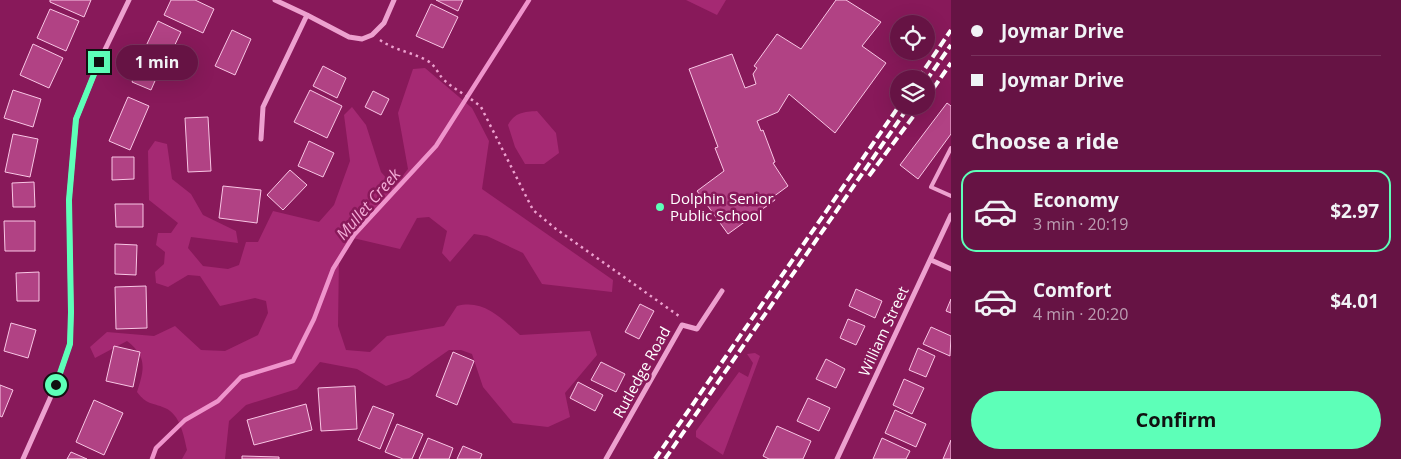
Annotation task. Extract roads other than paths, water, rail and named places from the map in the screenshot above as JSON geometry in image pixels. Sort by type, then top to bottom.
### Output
[{"type":"street","points":[[23,459],[56,385],[70,344],[69,200],[76,119],[99,62],[130,0]]},
{"type":"street","points":[[275,0],[349,37],[362,39],[372,35],[384,23],[394,0]]},
{"type":"street","points":[[261,139],[263,106],[307,15]]},
{"type":"street","name":"William Street","points":[[837,459],[951,215]]},
{"type":"street","points":[[931,260],[951,269]]},
{"type":"street","name":"Rutledge Road","points":[[606,459],[682,325],[698,329],[722,291]]},
{"type":"lane","points":[[951,148],[931,187],[951,196]]},
{"type":"waterway","name":"Mullet Creek","points":[[152,459],[156,448],[185,420],[218,401],[241,377],[293,361],[314,319],[333,269],[354,235],[436,146],[529,0]]},
{"type":"railway","points":[[924,70],[951,30]]},
{"type":"railway","points":[[934,70],[951,45]]},
{"type":"railway","points":[[935,86],[951,63]]},
{"type":"railway","points":[[655,459],[893,115]]},
{"type":"railway","points":[[665,459],[903,115]]},
{"type":"railway","points":[[869,176],[914,115]]},
{"type":"place","name":"Dolphin Senior Public School","points":[[660,207]]}]
